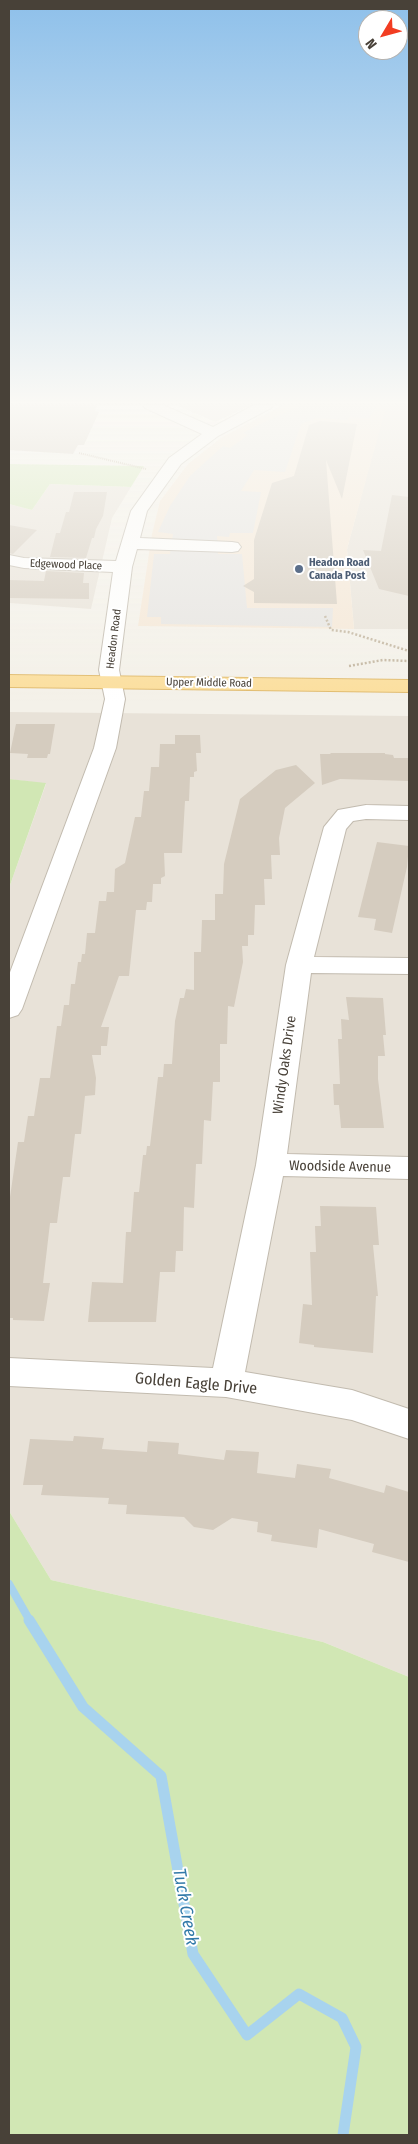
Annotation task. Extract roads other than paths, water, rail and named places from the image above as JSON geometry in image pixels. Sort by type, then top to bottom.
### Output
[{"type":"main road","name":"Upper Middle Road","points":[[9,681],[113,691],[409,702]]},
{"type":"main road","name":"Upper Middle Road","points":[[9,698],[113,691],[409,686]]},
{"type":"street","name":"Headon Road","points":[[9,1009],[105,748],[113,691],[109,670],[123,567],[139,511],[143,505]]},
{"type":"street","points":[[130,543],[232,547]]},
{"type":"street","name":"Edgewood Place","points":[[9,560],[24,563],[123,567]]},
{"type":"street","name":"Windy Oaks Drive","points":[[226,1383],[271,1166],[299,966],[335,827],[346,815],[366,812],[409,813]]},
{"type":"street","points":[[299,966],[409,966]]},
{"type":"street","name":"Woodside Avenue","points":[[271,1166],[409,1168]]},
{"type":"street","name":"Golden Eagle Drive","points":[[9,1372],[226,1383],[352,1405],[409,1424]]},
{"type":"waterway","name":"Tuck Creek","points":[[9,1584],[30,1621]]},
{"type":"waterway","name":"Tuck Creek","points":[[29,1620],[83,1707],[161,1776],[193,1954],[247,2035],[299,1994],[342,2018],[356,2047],[343,2135]]},
{"type":"place","name":"Headon Road Canada Post","points":[[299,569]]}]
